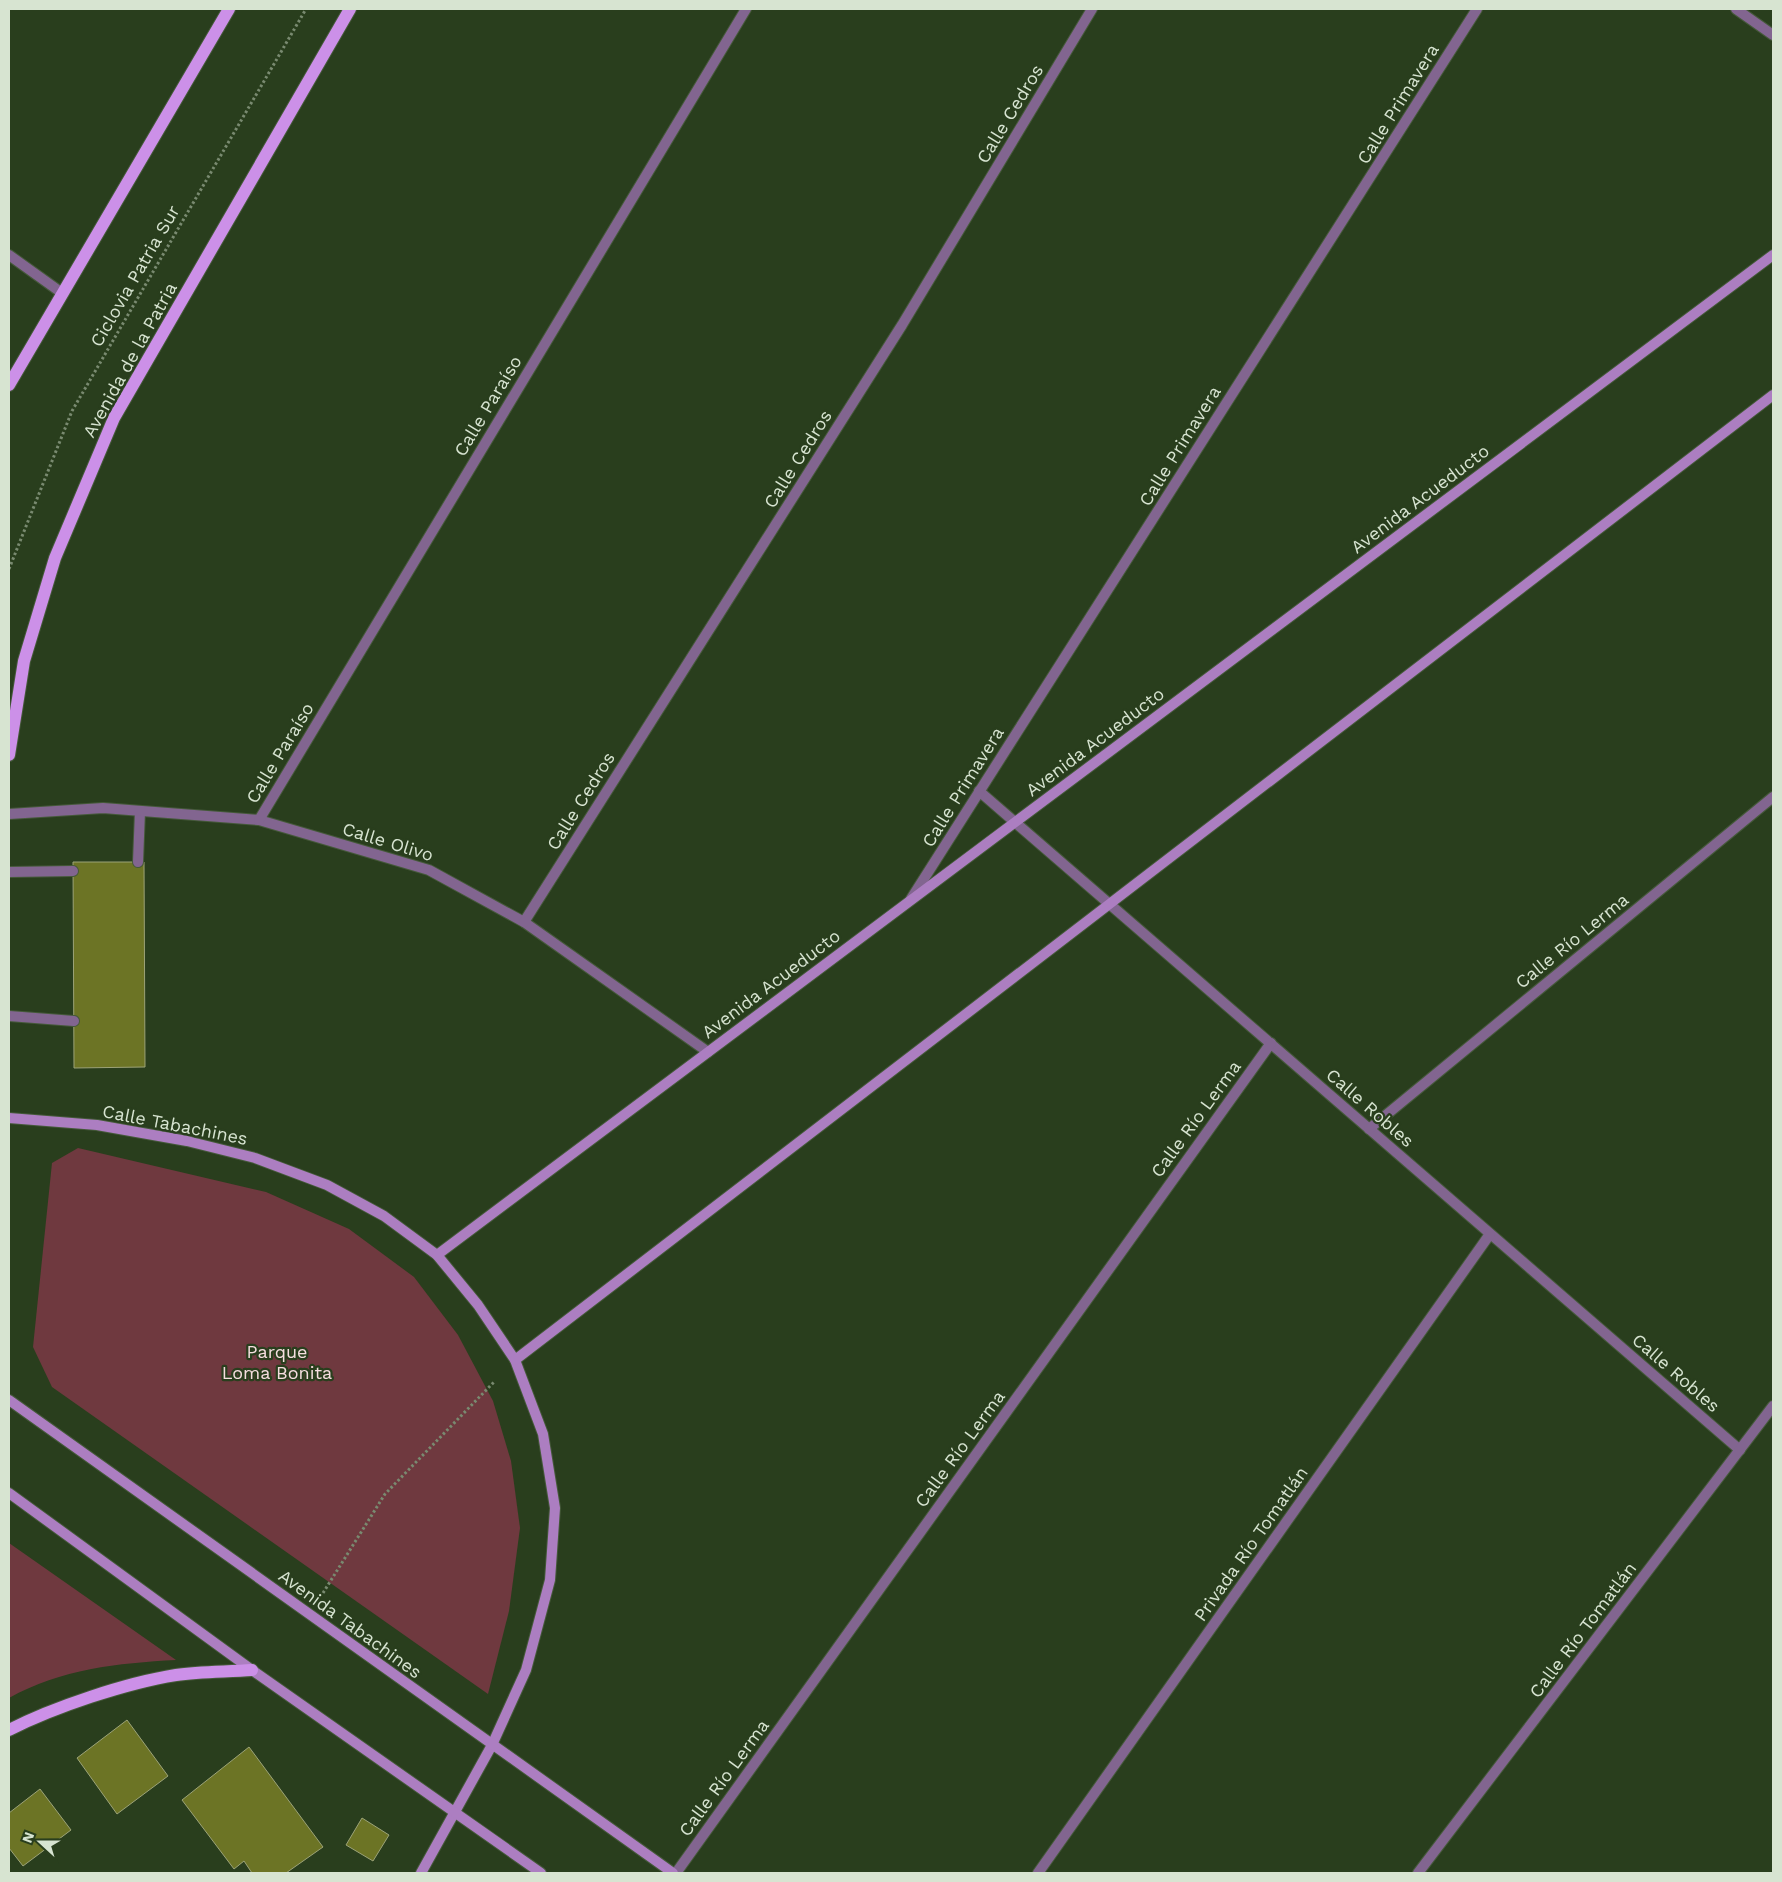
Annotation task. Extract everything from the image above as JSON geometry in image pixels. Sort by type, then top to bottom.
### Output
[{"type":"main road","points":[[9,385],[229,9]]},
{"type":"main road","name":"Avenida de la Patria","points":[[9,755],[24,661],[55,558],[114,418],[350,9]]},
{"type":"main road","points":[[9,1730],[25,1722],[106,1692],[176,1675],[252,1670]]},
{"type":"street","name":"Calle Paraíso","points":[[259,820],[746,9]]},
{"type":"street","name":"Calle Cedros","points":[[524,922],[902,325],[1092,9]]},
{"type":"street","name":"Calle Primavera","points":[[910,900],[1478,9]]},
{"type":"street","points":[[1736,9],[1773,35]]},
{"type":"street","points":[[9,255],[62,293]]},
{"type":"street","name":"Avenida Acueducto","points":[[437,1255],[1773,255]]},
{"type":"street","points":[[515,1360],[1773,395]]},
{"type":"street","name":"Calle Robles","points":[[979,791],[1740,1450]]},
{"type":"street","name":"Calle Río Lerma","points":[[1369,1129],[1773,797]]},
{"type":"street","name":"Calle Olivo","points":[[9,814],[103,808],[259,820],[429,870],[524,922],[708,1052]]},
{"type":"street","points":[[138,862],[140,811]]},
{"type":"street","points":[[9,872],[73,871]]},
{"type":"street","points":[[9,1016],[74,1021]]},
{"type":"street","name":"Calle Río Lerma","points":[[674,1873],[1271,1043]]},
{"type":"street","name":"Calle Tabachines","points":[[9,1118],[97,1126],[187,1140],[255,1158],[327,1184],[384,1216],[437,1255],[478,1305],[515,1360],[543,1434],[554,1517],[550,1580],[526,1670],[492,1745],[421,1873]]},
{"type":"street","name":"Privada Río Tomatlán","points":[[1038,1873],[1490,1234]]},
{"type":"street","name":"Avenida Tabachines","points":[[9,1400],[674,1873]]},
{"type":"street","name":"Calle Río Tomatlán","points":[[1418,1873],[1773,1406]]},
{"type":"street","points":[[9,1493],[252,1670],[541,1873]]},
{"type":"path","name":"Ciclovia Patria Sur","points":[[9,569],[72,411],[306,9]]},
{"type":"path","points":[[309,1615],[385,1494],[515,1360]]},
{"type":"green space","name":"Parque Loma Bonita","points":[[78,1148],[266,1192],[349,1229],[414,1277],[458,1335],[493,1401],[511,1461],[520,1528],[509,1611],[488,1694],[52,1387],[33,1347],[52,1163]]},
{"type":"green space","points":[[9,1543],[176,1660],[90,1669],[49,1680],[9,1698]]},
{"type":"building","points":[[73,862],[144,862],[145,1067],[74,1068]]},
{"type":"building","points":[[127,1720],[168,1776],[117,1814],[77,1758]]},
{"type":"building","points":[[249,1747],[323,1847],[286,1873],[252,1873],[244,1861],[234,1869],[182,1800]]},
{"type":"building","points":[[40,1789],[71,1830],[23,1866],[9,1848],[9,1813]]},
{"type":"building","points":[[362,1818],[389,1835],[373,1861],[346,1845]]}]
